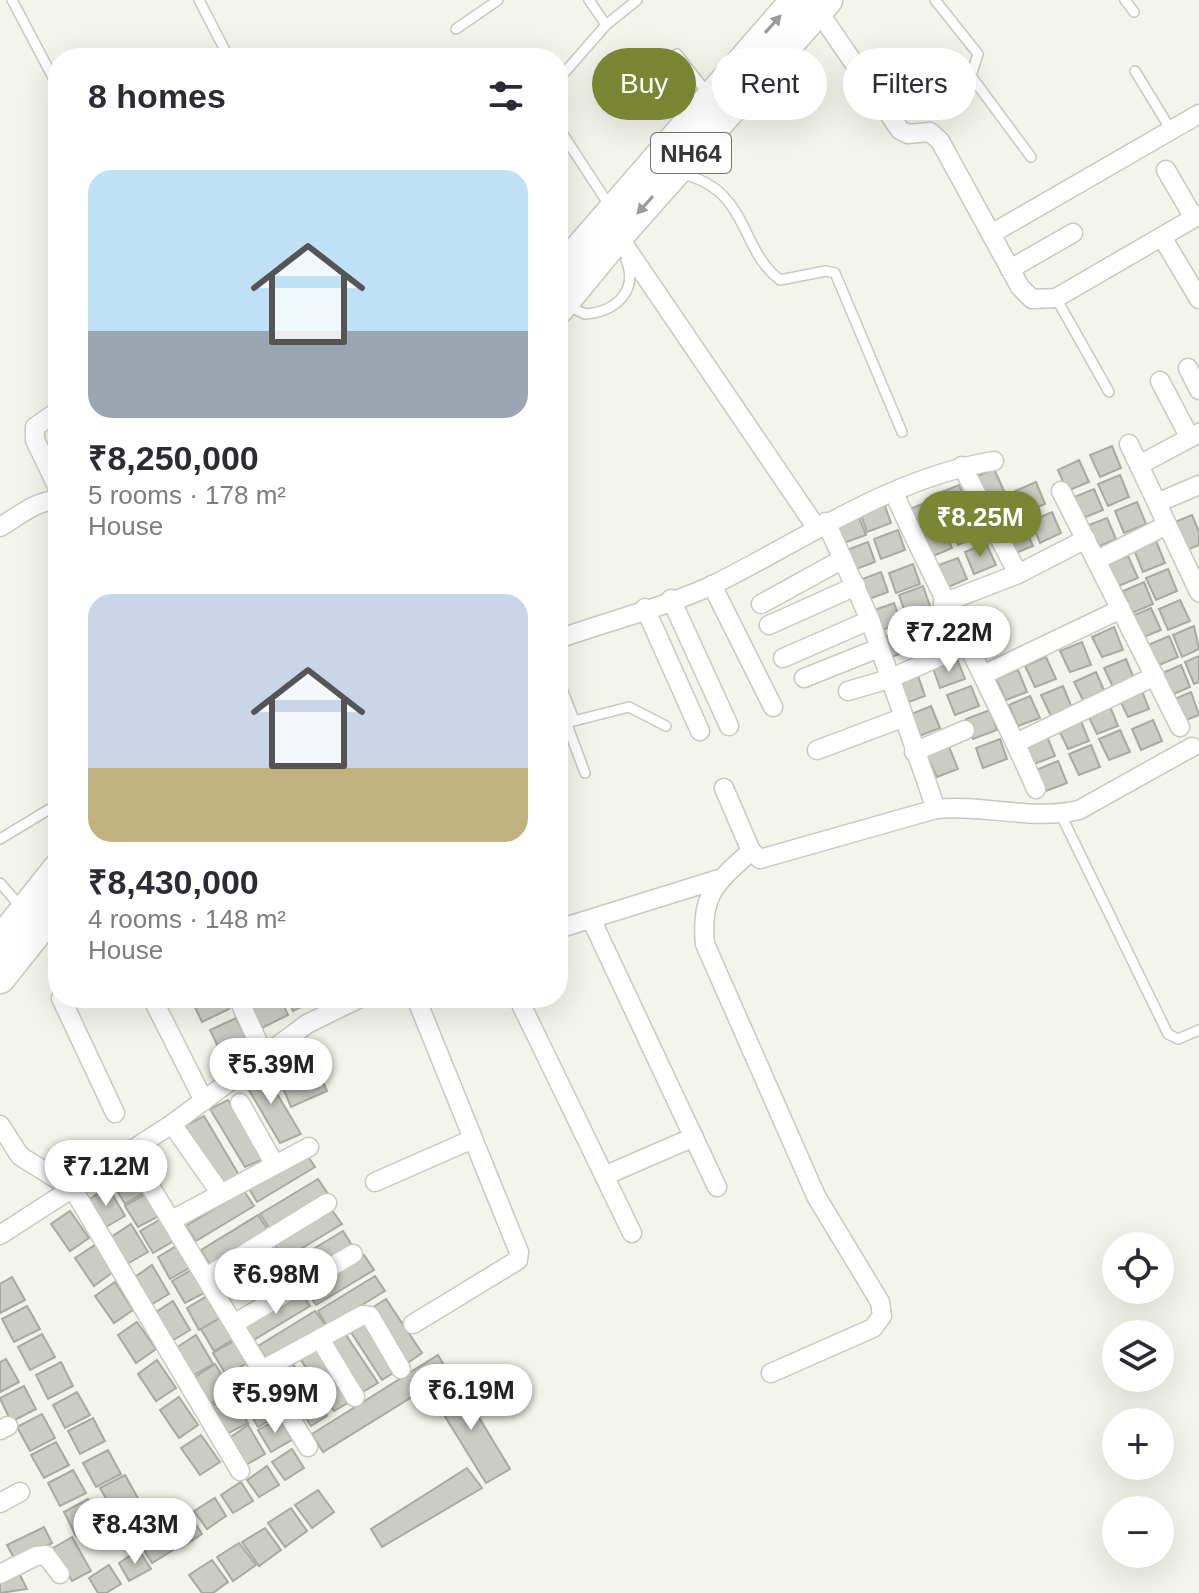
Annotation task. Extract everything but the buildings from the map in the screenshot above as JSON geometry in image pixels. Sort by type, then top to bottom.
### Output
[{"type":"highway","name":"NH64","points":[[568,274],[613,226],[710,97],[812,2]]},
{"type":"highway","name":"NH64","points":[[613,226],[675,172],[812,2]]},
{"type":"highway","points":[[0,942],[41,914]]},
{"type":"highway","points":[[0,978],[41,914]]},
{"type":"street","points":[[812,2],[900,130],[908,134],[930,132],[940,141],[1020,287],[1032,299],[1056,298],[1196,217],[1166,170]]},
{"type":"street","points":[[991,234],[1199,114]]},
{"type":"street","points":[[613,226],[843,559],[870,620],[936,809]]},
{"type":"street","points":[[1010,269],[1073,233]]},
{"type":"street","points":[[1162,237],[1199,299]]},
{"type":"street","points":[[1188,368],[1199,390]]},
{"type":"street","points":[[1139,465],[1194,435],[1160,381]]},
{"type":"street","points":[[48,418],[35,427],[35,440],[48,467]]},
{"type":"street","points":[[1129,444],[1199,592]]},
{"type":"street","points":[[568,635],[712,585],[821,524],[894,493],[962,466],[994,461]]},
{"type":"street","points":[[962,466],[1018,574]]},
{"type":"street","points":[[1157,503],[1199,485]]},
{"type":"street","points":[[1061,491],[1180,727]]},
{"type":"street","points":[[894,493],[943,603],[983,675],[1036,789]]},
{"type":"street","points":[[0,527],[48,501]]},
{"type":"street","points":[[1097,560],[1167,525]]},
{"type":"street","points":[[943,603],[1018,574],[1086,539]]},
{"type":"street","points":[[761,604],[843,559]]},
{"type":"street","points":[[712,585],[773,707]]},
{"type":"street","points":[[769,625],[856,586]]},
{"type":"street","points":[[671,599],[729,726]]},
{"type":"street","points":[[645,608],[700,731]]},
{"type":"street","points":[[983,675],[1121,609]]},
{"type":"street","points":[[783,658],[870,620]]},
{"type":"street","points":[[848,691],[889,679],[966,645]]},
{"type":"street","points":[[804,678],[879,648]]},
{"type":"street","points":[[1016,743],[1155,676]]},
{"type":"street","points":[[817,750],[902,718]]},
{"type":"street","points":[[914,752],[965,730]]},
{"type":"street","points":[[724,788],[751,851],[760,859],[936,809],[961,806],[1060,813],[1086,807],[1192,747]]},
{"type":"street","points":[[751,851],[722,878],[707,898],[703,916],[705,944],[816,1196],[880,1302],[882,1316],[873,1328],[771,1373]]},
{"type":"street","points":[[568,927],[722,878]]},
{"type":"street","points":[[592,921],[717,1187]]},
{"type":"street","points":[[66,1008],[115,1113]]},
{"type":"street","points":[[157,1008],[204,1101]]},
{"type":"street","points":[[243,1008],[263,1053]]},
{"type":"street","points":[[0,1235],[172,1124],[263,1053],[307,1024],[340,1008]]},
{"type":"street","points":[[413,1324],[518,1260],[519,1252],[420,1008]]},
{"type":"street","points":[[523,1008],[632,1233]]},
{"type":"street","points":[[240,1103],[275,1165]]},
{"type":"street","points":[[172,1124],[221,1194]]},
{"type":"street","points":[[0,1125],[20,1156],[73,1189],[240,1471]]},
{"type":"street","points":[[604,1176],[694,1137]]},
{"type":"street","points":[[375,1182],[473,1139]]},
{"type":"street","points":[[172,1220],[309,1147]]},
{"type":"street","points":[[130,1153],[208,1276],[308,1447]]},
{"type":"street","points":[[208,1276],[327,1203]]},
{"type":"street","points":[[235,1323],[353,1254]]},
{"type":"street","points":[[262,1370],[363,1315],[370,1316],[401,1369]]},
{"type":"street","points":[[320,1339],[355,1397]]},
{"type":"street","points":[[0,1503],[20,1492]]},
{"type":"street","points":[[0,1574],[36,1556],[46,1555],[60,1574]]},
{"type":"lane","points":[[12,0],[48,68]]},
{"type":"lane","points":[[199,0],[224,48]]},
{"type":"lane","points":[[456,29],[498,0]]},
{"type":"lane","points":[[589,0],[606,25]]},
{"type":"lane","points":[[568,69],[606,25],[637,0]]},
{"type":"lane","points":[[935,0],[973,48]]},
{"type":"lane","points":[[1125,0],[1134,12]]},
{"type":"lane","points":[[1135,71],[1171,130]]},
{"type":"lane","points":[[696,79],[710,97]]},
{"type":"lane","points":[[976,83],[1031,157]]},
{"type":"lane","points":[[568,145],[613,226],[631,277],[627,292],[615,307],[585,314],[568,293]]},
{"type":"lane","points":[[675,172],[701,178],[718,189],[780,280],[826,271],[835,273],[902,432]]},
{"type":"lane","points":[[1056,298],[1109,392]]},
{"type":"lane","points":[[568,722],[629,707],[666,726]]},
{"type":"lane","points":[[568,728],[585,773]]},
{"type":"lane","points":[[0,839],[48,810]]},
{"type":"lane","points":[[1060,813],[1168,1034],[1178,1039],[1199,1030]]},
{"type":"lane","points":[[0,883],[41,914]]}]
